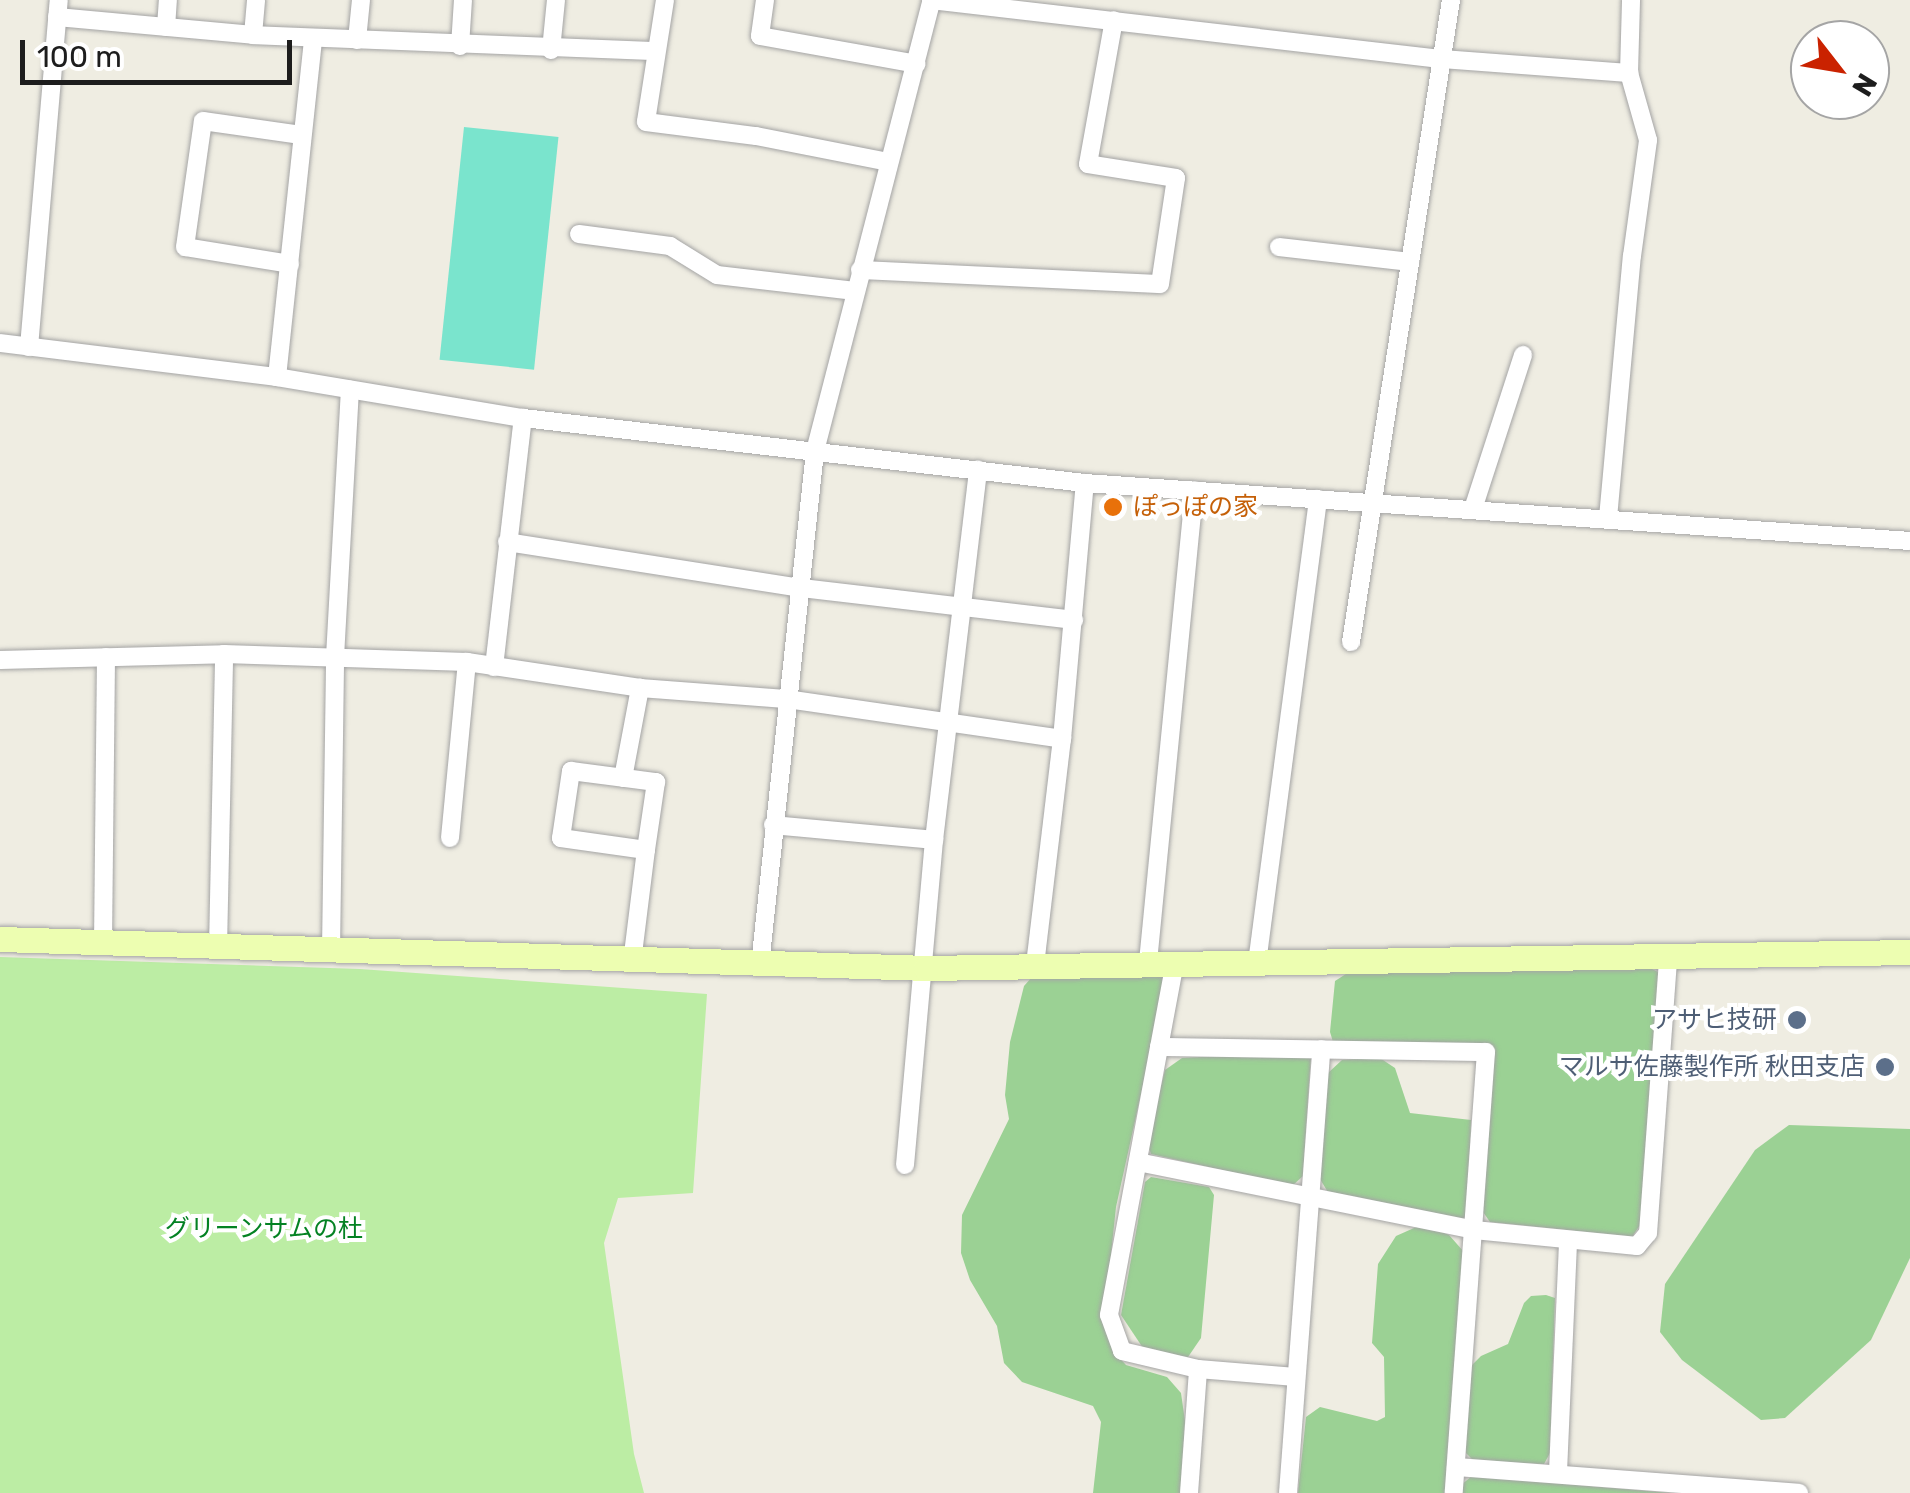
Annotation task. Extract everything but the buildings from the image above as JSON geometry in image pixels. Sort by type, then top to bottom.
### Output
[{"type":"street","points":[[166,27],[168,0]]},
{"type":"street","points":[[253,35],[256,0]]},
{"type":"street","points":[[357,40],[360,0]]},
{"type":"street","points":[[460,46],[463,0]]},
{"type":"street","points":[[552,50],[556,0]]},
{"type":"street","points":[[666,0],[646,122],[888,162]]},
{"type":"street","points":[[765,0],[760,36],[918,64]]},
{"type":"street","points":[[760,965],[815,451],[932,0],[1442,59],[1629,74]]},
{"type":"street","points":[[1351,642],[1451,0]]},
{"type":"street","points":[[1608,518],[1648,140],[1629,74],[1630,0]]},
{"type":"street","points":[[29,347],[58,8],[166,27],[253,35],[552,50],[656,51]]},
{"type":"street","points":[[860,270],[1160,284],[1176,178],[1088,164],[1114,20]]},
{"type":"street","points":[[277,376],[313,38]]},
{"type":"street","points":[[290,264],[186,248],[203,120],[302,135]]},
{"type":"street","points":[[578,234],[670,246],[718,275],[854,292]]},
{"type":"street","points":[[1279,247],[1410,262]]},
{"type":"street","points":[[0,343],[277,376],[523,418],[1085,483],[1910,541]]},
{"type":"street","points":[[1473,509],[1523,355]]},
{"type":"street","points":[[330,951],[336,658],[350,389]]},
{"type":"street","points":[[494,667],[523,418]]},
{"type":"street","points":[[906,1165],[926,968],[934,840],[978,470]]},
{"type":"street","points":[[1035,965],[1062,739],[1085,483]]},
{"type":"street","points":[[1148,962],[1194,490]]},
{"type":"street","points":[[1257,963],[1318,499]]},
{"type":"street","points":[[507,542],[802,588],[1074,620]]},
{"type":"street","points":[[218,948],[224,654]]},
{"type":"street","points":[[0,660],[224,654],[466,662],[640,688],[786,699],[1062,739]]},
{"type":"street","points":[[103,944],[106,657]]},
{"type":"street","points":[[450,838],[466,662]]},
{"type":"street","points":[[623,778],[640,688]]},
{"type":"street","points":[[632,962],[656,782],[571,771],[561,838],[646,850]]},
{"type":"street","points":[[772,825],[934,840]]},
{"type":"street","points":[[0,939],[632,962],[926,968],[1910,952]]},
{"type":"street","points":[[1138,1162],[1474,1230],[1637,1246],[1648,1233],[1668,958]]},
{"type":"street","points":[[1176,962],[1109,1315],[1122,1351],[1198,1368],[1296,1377]]},
{"type":"street","points":[[1159,1047],[1486,1052],[1454,1493]]},
{"type":"street","points":[[1288,1493],[1321,1049]]},
{"type":"street","points":[[1558,1472],[1568,1242]]},
{"type":"street","points":[[1189,1493],[1198,1368]]},
{"type":"street","points":[[1456,1466],[1798,1493]]},
{"type":"green space","name":"グリーンサムの杜","points":[[0,957],[360,969],[707,994],[693,1193],[618,1198],[604,1243],[634,1454],[644,1493],[0,1493]]},
{"type":"green space","points":[[1652,969],[1660,973],[1642,1222],[1632,1237],[1490,1222],[1481,1209],[1494,1055],[1334,1045],[1330,1032],[1335,981],[1349,972]]},
{"type":"green space","points":[[1167,976],[1116,1207],[1104,1321],[1113,1351],[1126,1365],[1167,1377],[1181,1393],[1185,1421],[1181,1493],[1093,1493],[1101,1422],[1093,1406],[1022,1382],[1004,1363],[997,1326],[970,1280],[961,1253],[962,1215],[1009,1119],[1005,1095],[1010,1042],[1024,986],[1032,977]]},
{"type":"green space","points":[[1305,1052],[1311,1055],[1303,1176],[1292,1186],[1151,1154],[1147,1142],[1165,1070],[1182,1058]]},
{"type":"green space","points":[[1380,1058],[1395,1068],[1410,1113],[1471,1120],[1468,1212],[1462,1221],[1329,1194],[1320,1179],[1328,1073],[1342,1060]]},
{"type":"green space","points":[[1789,1125],[1910,1129],[1910,1258],[1871,1340],[1785,1418],[1761,1420],[1682,1360],[1660,1332],[1665,1284],[1755,1150]]},
{"type":"green space","points":[[1151,1177],[1209,1187],[1214,1195],[1201,1338],[1188,1357],[1145,1351],[1121,1315],[1145,1182]]},
{"type":"green space","points":[[1423,1224],[1449,1235],[1464,1252],[1447,1493],[1298,1493],[1306,1417],[1320,1407],[1377,1421],[1385,1417],[1384,1357],[1372,1343],[1378,1264],[1396,1236]]},
{"type":"green space","points":[[1531,1296],[1555,1298],[1550,1453],[1544,1464],[1474,1461],[1464,1451],[1471,1366],[1481,1356],[1508,1344],[1524,1303]]},
{"type":"green space","points":[[1472,1476],[1671,1493],[1461,1493],[1461,1485]]},
{"type":"shaded area","points":[[464,127],[558,137],[534,370],[440,360]]},
{"type":"place","name":"ぽっぽの家","points":[[1113,507]]},
{"type":"place","name":"アサヒ技研","points":[[1797,1020]]},
{"type":"place","name":"マルサ佐藤製作所 秋田支店","points":[[1885,1067]]}]
